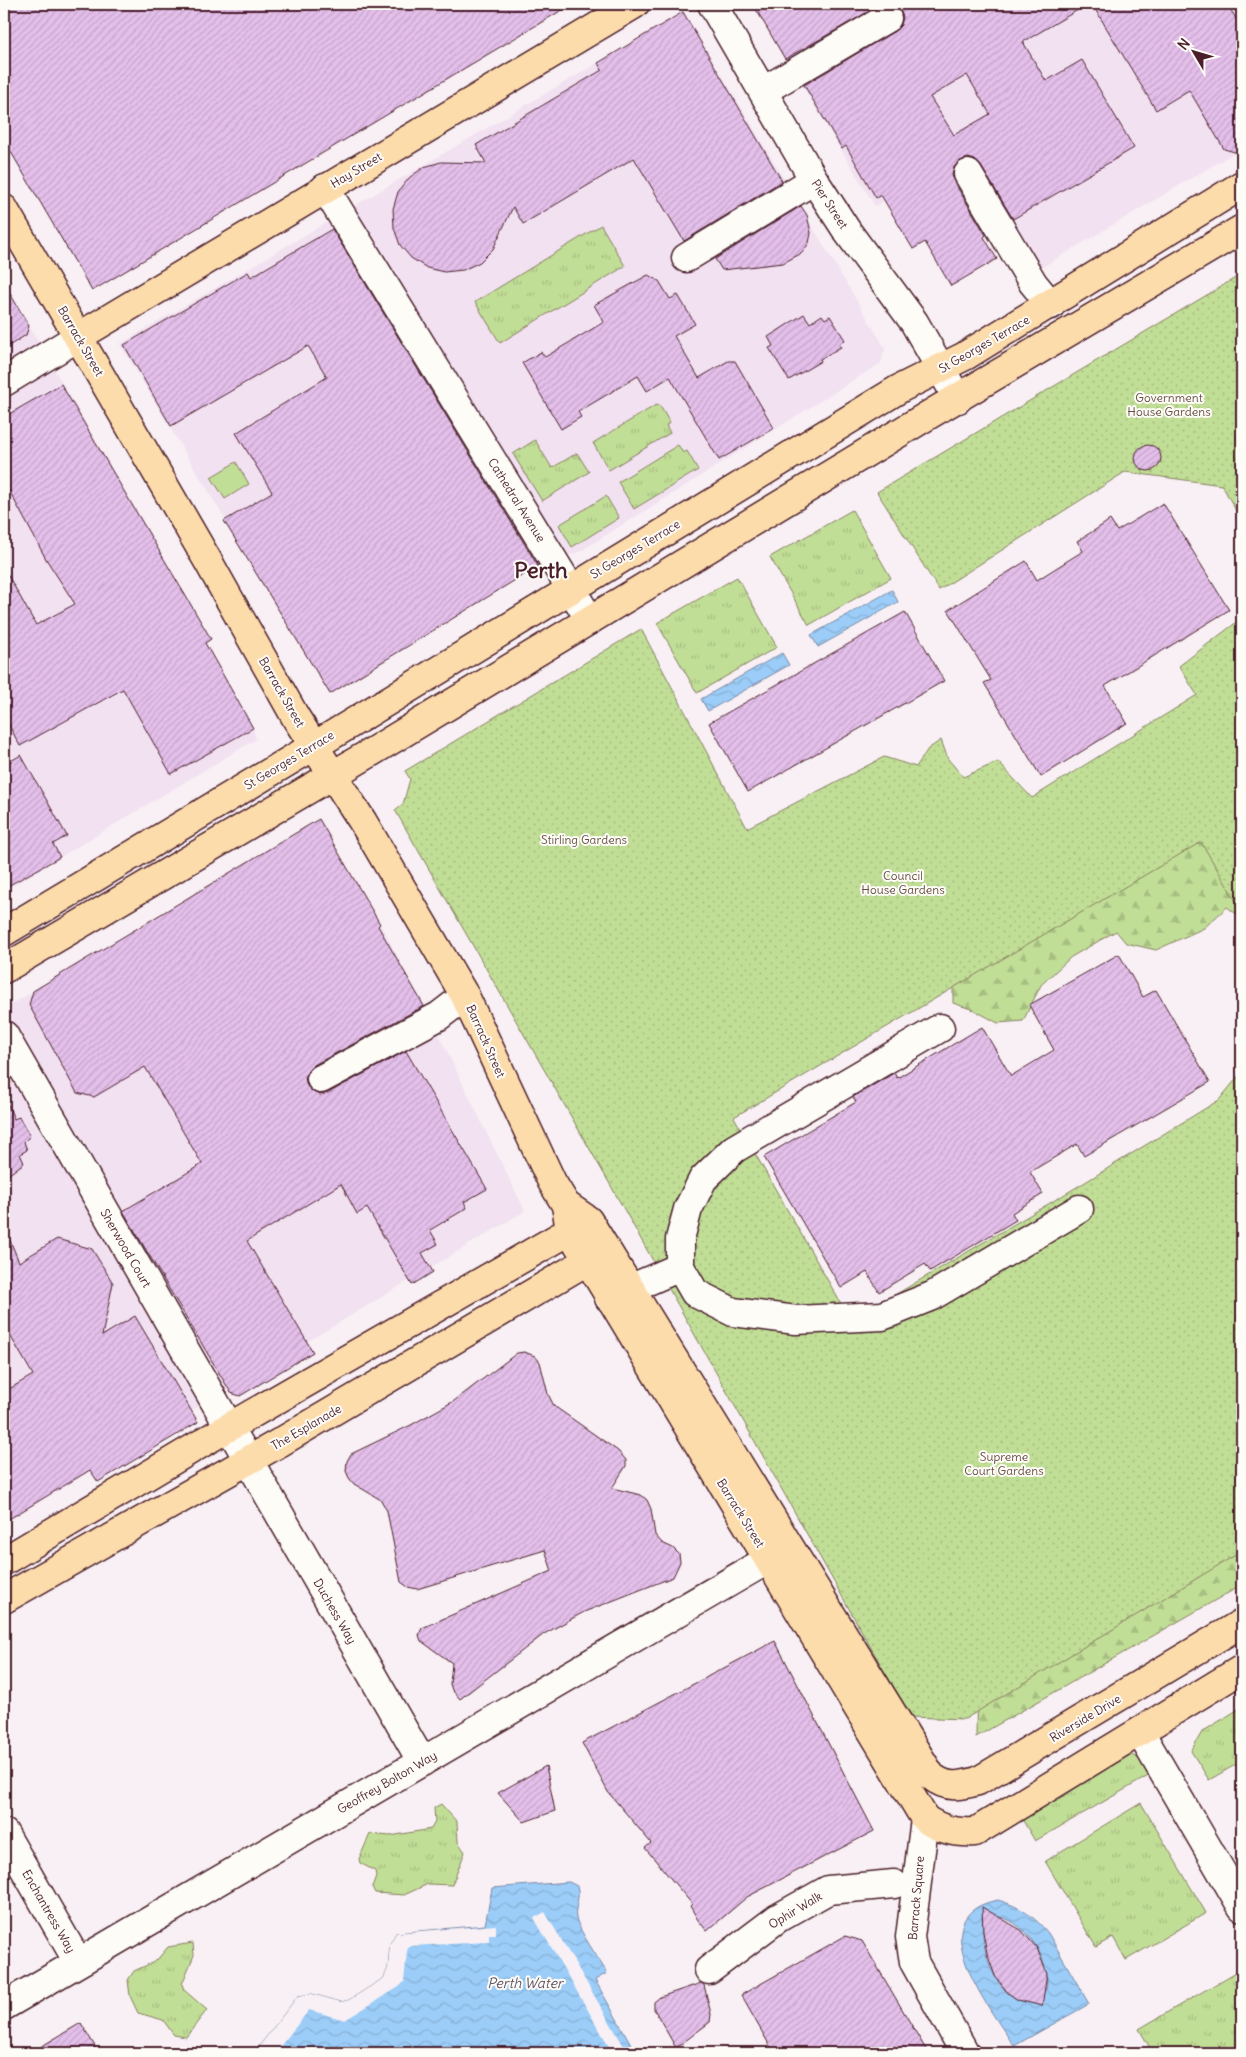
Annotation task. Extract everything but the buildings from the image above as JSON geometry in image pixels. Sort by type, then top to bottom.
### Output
[{"type":"main road","name":"Hay Street","points":[[78,337],[635,4]]},
{"type":"main road","name":"St Georges Terrace","points":[[4,932],[314,746],[570,588],[899,389],[940,369],[1051,305],[1242,186]]},
{"type":"main road","name":"Barrack Street","points":[[4,209],[208,561],[296,718],[333,774],[465,996],[552,1182],[620,1294],[925,1770]]},
{"type":"main road","points":[[4,969],[1242,229]]},
{"type":"main road","points":[[4,1561],[575,1219]]},
{"type":"main road","name":"The Esplanade","points":[[4,1598],[248,1461],[597,1256]]},
{"type":"main road","name":"Barrack Street","points":[[620,1294],[770,1559],[925,1819]]},
{"type":"main road","name":"Riverside Drive","points":[[925,1770],[937,1782],[955,1787],[978,1781],[1242,1623]]},
{"type":"main road","points":[[925,1819],[948,1831],[957,1833],[975,1832],[1242,1669]]},
{"type":"main road","points":[[1085,1718],[1120,1720],[1140,1732]]},
{"type":"street","name":"Pier Street","points":[[712,4],[814,180],[847,231],[914,322],[958,399]]},
{"type":"street","points":[[763,91],[887,18]]},
{"type":"street","points":[[968,174],[1033,283],[1051,305]]},
{"type":"street","points":[[686,258],[814,180]]},
{"type":"street","name":"Cathedral Avenue","points":[[325,188],[590,620]]},
{"type":"street","points":[[4,382],[78,337]]},
{"type":"street","points":[[459,407],[475,397],[460,372]]},
{"type":"street","points":[[321,1079],[439,1016],[465,996]]},
{"type":"street","points":[[940,1028],[734,1150],[703,1179],[688,1209],[680,1239],[680,1267],[695,1293],[733,1312],[796,1320],[882,1316],[932,1296],[1079,1208]]},
{"type":"street","name":"Sherwood Court","points":[[4,1035],[248,1461]]},
{"type":"street","points":[[620,1294],[680,1267]]},
{"type":"street","name":"Duchess Way","points":[[248,1461],[422,1762]]},
{"type":"street","name":"Geoffrey Bolton Way","points":[[4,2006],[770,1559]]},
{"type":"street","points":[[1140,1732],[1242,1907]]},
{"type":"street","name":"Barrack Square","points":[[925,1819],[910,1937],[914,1962],[965,2053]]},
{"type":"street","name":"Enchantress Way","points":[[4,1833],[78,1962]]},
{"type":"street","name":"Ophir Walk","points":[[709,1970],[778,1918],[828,1890],[894,1884]]},
{"type":"shaded area","points":[[753,4],[1242,4],[1242,148],[1037,270],[964,152],[875,206]]},
{"type":"shaded area","points":[[684,12],[885,348],[881,363],[579,552],[540,565],[330,694],[120,344]]},
{"type":"shaded area","points":[[4,283],[211,639],[205,644],[253,728],[256,739],[4,891]]},
{"type":"shaded area","points":[[319,819],[380,924],[429,1015],[525,1211],[4,1523],[4,1009]]},
{"type":"green space","points":[[601,225],[625,266],[500,343],[475,302]]},
{"type":"green space","name":"Government House Gardens","points":[[1242,274],[1242,522],[1222,485],[1125,472],[939,590],[877,492]]},
{"type":"green space","points":[[656,405],[660,406],[670,423],[666,425],[670,433],[609,470],[593,443]]},
{"type":"green space","points":[[535,440],[552,468],[577,453],[589,472],[542,501],[513,454]]},
{"type":"green space","points":[[678,445],[683,453],[687,451],[698,470],[634,509],[618,482]]},
{"type":"green space","points":[[236,462],[249,484],[225,499],[211,477]]},
{"type":"green space","points":[[606,496],[619,518],[572,547],[559,525]]},
{"type":"green space","points":[[852,510],[891,578],[809,625],[770,557]]},
{"type":"green space","points":[[737,577],[777,647],[697,693],[657,623]]},
{"type":"green space","points":[[1242,618],[1242,911],[1201,842],[734,1117],[851,1321],[1219,1100],[1242,1072],[1242,1551],[965,1719],[910,1717],[611,1186],[395,810],[403,804],[410,779],[405,771],[641,629],[747,828],[884,757],[916,767],[928,749],[941,740],[948,759],[963,777],[998,762],[1032,798],[1197,695],[1179,666]]},
{"type":"green space","points":[[1188,834],[1242,849],[1242,918],[1227,907],[1204,928],[1156,950],[1126,943],[1116,931],[1071,957],[1041,985],[1023,1021],[998,1023],[974,1010],[953,1003],[953,976]]},
{"type":"green space","points":[[1242,1515],[1242,1585],[976,1737],[977,1668]]},
{"type":"green space","points":[[1242,1707],[1242,1761],[1209,1780],[1191,1751],[1202,1732]]},
{"type":"green space","points":[[1129,1754],[1140,1759],[1150,1775],[1035,1841],[1022,1819]]},
{"type":"green space","points":[[1141,1803],[1206,1913],[1126,1960],[1113,1937],[1096,1947],[1045,1861]]},
{"type":"green space","points":[[441,1804],[457,1822],[458,1842],[465,1852],[452,1885],[428,1884],[404,1895],[375,1893],[372,1887],[376,1876],[375,1871],[360,1863],[359,1859],[370,1834],[390,1836],[431,1829],[435,1822],[434,1808]]},
{"type":"green space","points":[[193,1943],[194,1955],[182,1984],[184,1990],[207,2010],[186,2037],[174,2035],[163,2020],[138,2013],[130,1996],[128,1980],[134,1971],[156,1961],[168,1947]]},
{"type":"green space","points":[[1238,1971],[1242,1977],[1242,2053],[1153,2053],[1139,2029]]},
{"type":"water","points":[[892,590],[898,602],[818,647],[811,635]]},
{"type":"water","points":[[782,653],[789,665],[708,711],[701,699]]},
{"type":"water","name":"Perth Water","points":[[569,1882],[577,1886],[578,1890],[576,1918],[578,1924],[607,1973],[595,1980],[636,2053],[254,2053],[298,1996],[312,1994],[341,2002],[349,2000],[384,1978],[388,1968],[390,1944],[396,1933],[485,1925],[492,1888]]},
{"type":"water","points":[[998,1900],[1013,1905],[1032,1917],[1048,1933],[1089,2004],[1014,2046],[977,1988],[967,1965],[961,1943],[963,1924],[974,1909]],"holes":[[[1000,1917],[1010,1921],[1028,1935],[1041,1956],[1045,1968],[1046,1990],[1044,1986],[1025,2002],[1015,1998],[999,1982],[988,1961],[985,1949],[983,1927],[1007,1923]]]},
{"type":"pier","points":[[545,1912],[628,2053],[613,2053],[534,1918]]},
{"type":"pier","points":[[496,1925],[496,1934],[489,1934],[489,1942],[409,1946],[404,1982],[399,1987],[345,2020],[309,2010],[275,2053],[254,2053],[298,1996],[312,1994],[341,2002],[349,2000],[384,1978],[388,1968],[390,1944],[396,1933]]},
{"type":"district","name":"Perth","points":[[541,570]]},
{"type":"park label","name":"Stirling Gardens","points":[[584,839]]},
{"type":"park label","name":"Council House Gardens","points":[[903,882]]},
{"type":"park label","name":"Supreme Court Gardens","points":[[1004,1463]]}]
